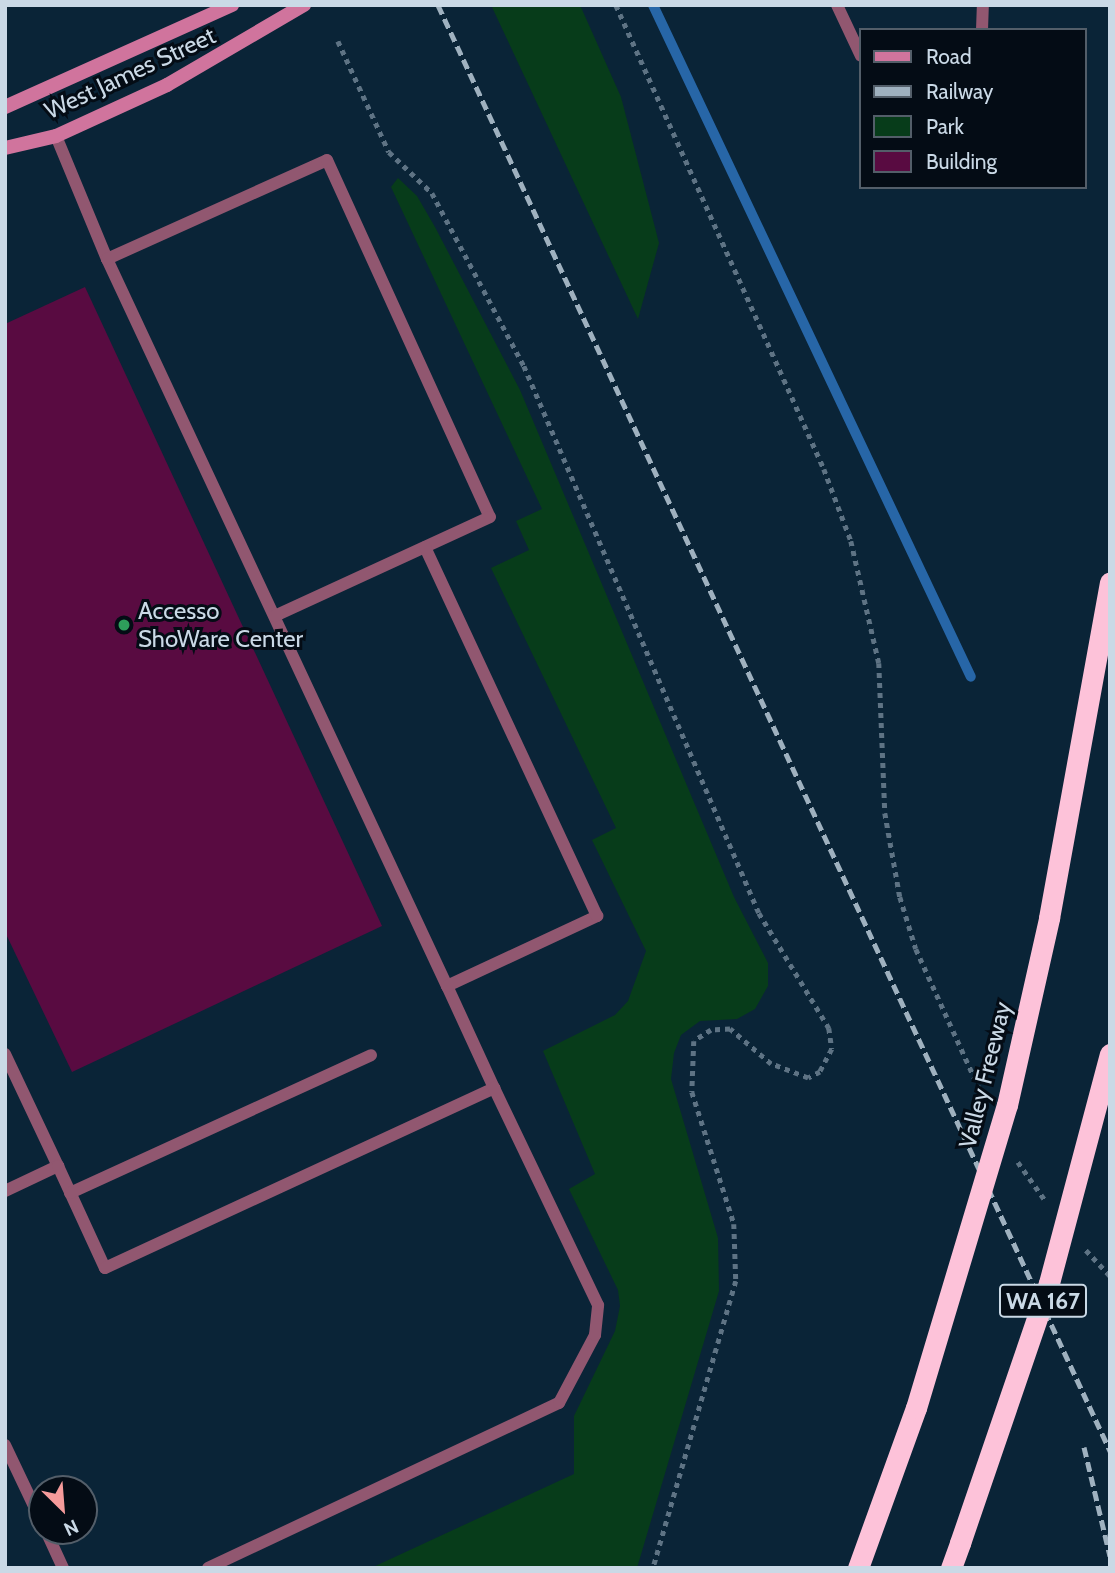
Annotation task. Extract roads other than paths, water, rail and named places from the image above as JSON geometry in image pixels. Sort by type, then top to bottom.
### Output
[{"type":"highway","name":"Valley Freeway","points":[[858,1568],[916,1408],[1007,1105],[1049,918],[1110,582]]},
{"type":"highway","name":"WA 167","points":[[951,1568],[1049,1283],[1110,1054]]},
{"type":"main road","name":"West James Street","points":[[5,107],[232,5]]},
{"type":"main road","name":"West James Street","points":[[5,148],[57,136],[167,85],[304,5]]},
{"type":"lane","points":[[837,5],[860,54]]},
{"type":"lane","points":[[982,28],[983,5]]},
{"type":"lane","points":[[57,136],[107,259],[598,1305],[595,1335],[559,1403],[208,1568]]},
{"type":"lane","points":[[107,259],[327,160],[490,517],[275,616]]},
{"type":"lane","points":[[425,547],[597,916],[447,986]]},
{"type":"lane","points":[[5,1054],[105,1268],[494,1088]]},
{"type":"lane","points":[[70,1193],[371,1055]]},
{"type":"lane","points":[[5,1191],[58,1167]]},
{"type":"lane","points":[[5,1445],[28,1493]]},
{"type":"lane","points":[[52,1545],[63,1568]]},
{"type":"waterway","points":[[653,5],[971,677]]},
{"type":"railway","points":[[438,5],[1110,1451]]},
{"type":"railway","points":[[1084,1447],[1110,1556]]},
{"type":"place","name":"Accesso ShoWare Center","points":[[124,625]]}]
